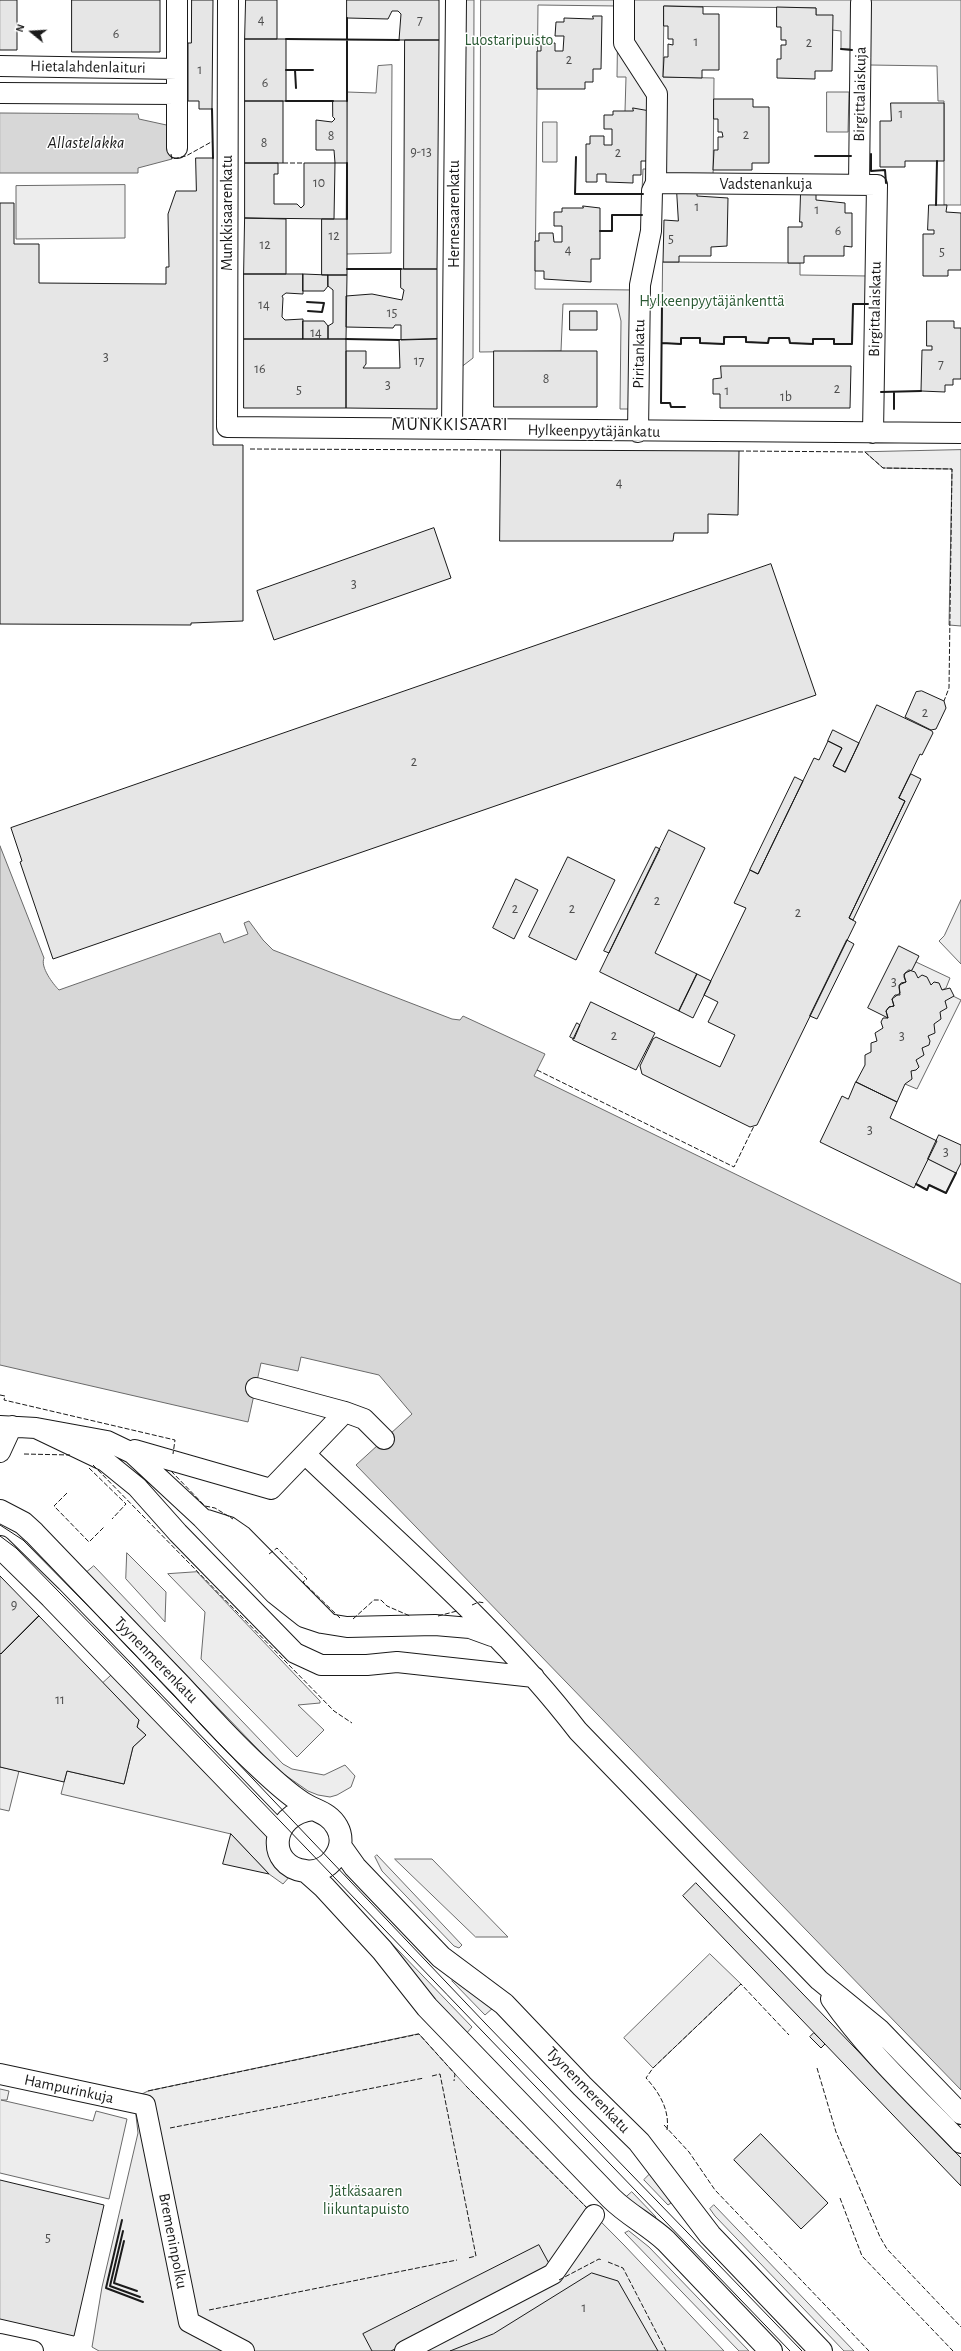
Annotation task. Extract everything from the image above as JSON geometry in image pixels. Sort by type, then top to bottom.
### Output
[{"type":"main road","name":"Tyynenmerenkatu","points":[[0,1511],[23,1523],[34,1533],[254,1762],[293,1796],[332,1819],[338,1829],[340,1846],[355,1867],[441,1957],[504,2004],[582,2086],[639,2142],[710,2235],[821,2351]]},
{"type":"main road","name":"Tyynenmerenkatu","points":[[0,1547],[52,1597],[279,1833]]},
{"type":"main road","points":[[313,1809],[300,1811],[288,1817],[279,1833],[278,1844],[284,1859],[296,1869],[306,1872],[324,1887],[382,1950],[427,2007],[611,2198],[625,2212],[661,2237],[771,2351]]},
{"type":"main road","points":[[306,1872],[326,1867],[337,1855],[340,1846]]},
{"type":"street","points":[[177,0],[177,148]]},
{"type":"street","name":"Munkkisaarenkatu","points":[[227,427],[228,0]]},
{"type":"street","name":"Hernesaarenkatu","points":[[452,428],[456,0]]},
{"type":"street","name":"Piritankatu","points":[[624,3],[624,44],[657,94],[656,183],[652,191],[651,231],[640,285],[638,432]]},
{"type":"street","name":"Birgittalaiskuja","points":[[861,3],[868,185]]},
{"type":"street","name":"Hietalahdenlaituri","points":[[0,66],[177,69]]},
{"type":"street","points":[[20,66],[20,93]]},
{"type":"street","points":[[59,67],[59,93]]},
{"type":"street","name":"Hietalahdenlaituri","points":[[0,93],[176,94]]},
{"type":"street","name":"Vadstenankuja","points":[[656,183],[868,185]]},
{"type":"street","name":"Birgittalaiskatu","points":[[868,185],[873,433]]},
{"type":"street","name":"Hylkeenpyytäjänkatu","points":[[227,427],[961,434]]},
{"type":"street","points":[[256,1388],[345,1412],[364,1419],[384,1439]]},
{"type":"street","points":[[0,1452],[6,1426],[36,1428],[107,1441],[271,1489],[345,1412]]},
{"type":"street","points":[[36,1428],[105,1461],[137,1486],[184,1539],[295,1653],[321,1665],[367,1665],[397,1662],[534,1677]]},
{"type":"street","points":[[107,1441],[132,1453],[202,1518],[291,1608],[304,1617],[347,1627],[435,1626],[470,1628],[497,1638]]},
{"type":"street","points":[[305,1454],[497,1638],[543,1685],[578,1731],[819,1980],[879,2029],[961,2114]]},
{"type":"street","points":[[819,1980],[850,2026],[961,2143]]},
{"type":"street","name":"Hampurinkuja","points":[[0,2074],[139,2103]]},
{"type":"street","name":"Bremeninpolku","points":[[139,2103],[145,2105],[189,2322],[244,2351]]},
{"type":"street","points":[[405,2351],[553,2274],[594,2215]]},
{"type":"street","points":[[0,2344],[33,2351]]},
{"type":"shaded area","points":[[462,0],[474,0],[473,358],[460,368]]},
{"type":"shaded area","points":[[481,0],[961,0],[961,205],[944,205],[944,101],[938,101],[937,66],[870,65],[852,49],[841,49],[841,31],[832,30],[816,15],[816,8],[664,6],[663,77],[714,78],[713,184],[642,191],[643,169],[650,169],[625,111],[626,77],[617,77],[618,6],[538,5],[535,289],[635,290],[632,409],[620,409],[621,321],[617,304],[563,304],[561,351],[480,352]]},
{"type":"shaded area","points":[[392,65],[391,253],[346,254],[347,92],[376,93],[378,66]]},
{"type":"shaded area","points":[[827,92],[849,92],[848,132],[827,132]]},
{"type":"shaded area","points":[[543,122],[557,122],[557,162],[543,162]]},
{"type":"shaded area","points":[[125,185],[125,238],[16,239],[16,186]]},
{"type":"shaded area","name":"Hylkeenpyytäjänkenttä","points":[[663,262],[800,263],[800,275],[868,276],[868,304],[853,304],[852,344],[834,344],[834,339],[813,339],[813,344],[790,343],[789,338],[769,338],[768,343],[746,342],[745,337],[725,337],[724,344],[700,343],[700,338],[681,338],[681,344],[662,343]]},
{"type":"shaded area","points":[[961,450],[961,626],[949,625],[952,469],[883,468],[865,452]]},
{"type":"shaded area","points":[[961,900],[961,964],[939,941],[944,936]]},
{"type":"shaded area","points":[[916,962],[950,978],[946,988],[942,990],[909,974]]},
{"type":"shaded area","points":[[949,994],[961,1000],[917,1089],[905,1084]]},
{"type":"shaded area","points":[[928,1159],[956,1173],[946,1193],[930,1185],[927,1190],[916,1184]]},
{"type":"shaded area","points":[[127,1553],[166,1592],[165,1622],[126,1579]]},
{"type":"shaded area","points":[[94,1566],[283,1764],[292,1769],[324,1775],[345,1765],[355,1776],[351,1787],[337,1795],[330,1797],[318,1795],[308,1791],[278,1770],[87,1572]]},
{"type":"shaded area","points":[[197,1572],[320,1701],[320,1703],[298,1705],[324,1730],[297,1757],[201,1659],[205,1612],[168,1574]]},
{"type":"shaded area","points":[[117,1670],[169,1735],[204,1772],[230,1788],[264,1826],[269,1846],[291,1875],[283,1884],[269,1874],[231,1834],[61,1794],[67,1771],[124,1784],[133,1747],[146,1735],[137,1727],[139,1720],[103,1683]]},
{"type":"shaded area","points":[[0,1767],[19,1771],[9,1811],[0,1809]]},
{"type":"shaded area","points":[[377,1855],[462,1945],[459,1948],[454,1946],[382,1871],[375,1857]]},
{"type":"shaded area","points":[[395,1859],[432,1859],[508,1937],[476,1937]]},
{"type":"shaded area","points":[[326,1875],[472,2027],[465,2035]]},
{"type":"shaded area","points":[[710,1954],[741,1984],[653,2068],[624,2038]]},
{"type":"shaded area","points":[[453,1980],[494,2007],[485,2015],[452,1981]]},
{"type":"shaded area","name":"Jätkäsaaren liikuntapuisto","points":[[419,2034],[466,2086],[624,2245],[724,2351],[99,2351],[92,2347],[102,2287],[138,2133],[134,2098],[148,2091]]},
{"type":"shaded area","points":[[0,2089],[9,2091],[7,2100],[1,2100],[93,2121],[96,2111],[127,2119],[109,2199],[0,2173]]},
{"type":"shaded area","points":[[652,2172],[671,2203],[668,2205],[644,2180]]},
{"type":"shaded area","points":[[632,2192],[656,2217],[654,2220],[623,2200]]},
{"type":"shaded area","points":[[714,2205],[854,2351],[844,2351],[715,2216],[710,2209]]},
{"type":"shaded area","points":[[629,2231],[649,2247],[749,2351],[739,2351],[625,2233]]},
{"type":"water","name":"Allastelakka","points":[[0,113],[138,114],[139,119],[171,126],[172,159],[138,168],[138,173],[0,173]]},
{"type":"water","points":[[0,846],[44,958],[43,962],[45,970],[59,990],[220,933],[224,943],[248,934],[244,923],[249,921],[263,940],[273,950],[452,1019],[460,1020],[463,1016],[545,1054],[534,1076],[961,1284],[961,2090],[356,1465],[412,1414],[379,1375],[301,1357],[298,1371],[261,1363],[248,1422],[0,1365]]},
{"type":"building","points":[[0,0],[17,0],[17,50],[0,50]]},
{"type":"building","points":[[72,0],[160,0],[160,52],[72,52]]},
{"type":"building","points":[[192,0],[213,0],[212,109],[199,109],[199,101],[188,101],[188,43],[191,43]]},
{"type":"building","points":[[246,0],[277,0],[277,39],[245,39]]},
{"type":"building","points":[[347,0],[439,0],[439,40],[399,40],[401,14],[398,11],[392,11],[388,19],[347,18]]},
{"type":"building","points":[[664,6],[703,7],[703,14],[719,14],[719,70],[702,70],[702,78],[663,77],[664,57],[668,57],[668,44],[673,45],[673,39],[668,39],[668,26],[664,26]]},
{"type":"building","points":[[777,7],[816,8],[816,15],[833,15],[832,71],[815,71],[815,79],[777,78],[777,59],[781,59],[781,45],[786,45],[786,40],[781,40],[781,27],[777,27]]},
{"type":"building","points":[[593,16],[602,16],[601,69],[593,69],[593,82],[585,82],[585,89],[537,89],[537,51],[541,51],[541,43],[555,43],[555,51],[563,51],[564,36],[555,36],[556,22],[564,22],[564,18],[593,19]]},
{"type":"building","points":[[245,39],[286,39],[286,101],[245,101]]},
{"type":"building","points":[[405,40],[439,40],[437,269],[404,269]]},
{"type":"building","points":[[714,99],[753,99],[753,107],[769,107],[769,163],[752,163],[752,170],[713,170],[714,150],[718,150],[718,137],[723,137],[722,132],[718,132],[718,119],[714,119]]},
{"type":"building","points":[[245,101],[283,101],[283,163],[245,163]]},
{"type":"building","points":[[333,101],[347,101],[347,163],[335,163],[334,150],[316,150],[316,120],[332,122],[335,119],[333,117]]},
{"type":"building","points":[[891,103],[944,103],[944,161],[905,161],[905,167],[880,167],[880,121],[891,121]]},
{"type":"building","points":[[633,108],[650,111],[650,161],[641,161],[641,175],[633,175],[633,183],[606,182],[606,174],[597,174],[597,182],[586,182],[586,144],[590,144],[590,136],[604,136],[604,145],[612,145],[612,129],[604,129],[604,115],[613,115],[613,111],[633,111]]},
{"type":"building","points":[[196,158],[213,158],[213,445],[243,445],[243,621],[191,623],[191,625],[0,624],[0,203],[14,203],[14,244],[39,244],[39,283],[166,284],[166,267],[169,267],[168,214],[176,191],[196,191]]},
{"type":"building","points":[[245,163],[278,163],[278,174],[274,174],[274,204],[297,204],[301,208],[304,205],[304,163],[335,163],[334,219],[245,218]]},
{"type":"building","points":[[677,191],[697,191],[697,196],[728,198],[727,246],[711,247],[711,256],[679,256],[679,262],[663,262],[664,220],[678,221]]},
{"type":"building","points":[[801,192],[816,192],[816,200],[845,203],[845,213],[852,213],[852,247],[844,246],[844,256],[804,256],[804,263],[788,263],[788,227],[802,227],[802,222],[800,222]]},
{"type":"building","points":[[929,205],[947,205],[946,212],[961,213],[961,270],[948,270],[948,276],[923,276],[923,234],[934,234],[934,230],[928,230]]},
{"type":"building","points":[[583,206],[600,208],[600,259],[591,259],[591,282],[544,279],[544,271],[535,271],[535,241],[539,241],[539,233],[553,233],[554,242],[562,242],[562,226],[554,226],[554,212],[562,212],[562,208],[583,208]]},
{"type":"building","points":[[245,218],[286,219],[286,274],[244,274]]},
{"type":"building","points":[[322,219],[347,219],[347,275],[322,275]]},
{"type":"building","points":[[401,269],[437,269],[437,339],[401,340],[401,325],[395,325],[393,328],[346,327],[346,296],[372,294],[402,300],[404,290],[401,288]]},
{"type":"building","points":[[244,274],[303,274],[303,294],[286,293],[282,296],[282,317],[285,320],[303,319],[303,339],[244,339]]},
{"type":"building","points":[[303,274],[328,275],[328,286],[324,291],[303,291]]},
{"type":"building","points":[[328,275],[347,275],[346,339],[328,339],[328,326],[333,323],[333,290],[328,286]]},
{"type":"building","points":[[570,311],[597,311],[597,330],[570,330]]},
{"type":"building","points":[[303,321],[324,321],[328,326],[328,339],[303,339]]},
{"type":"building","points":[[927,321],[954,321],[954,328],[961,328],[961,379],[953,379],[953,385],[945,385],[945,392],[921,391],[922,350],[932,350],[932,346],[927,346]]},
{"type":"building","points":[[244,339],[346,339],[346,408],[244,408]]},
{"type":"building","points":[[437,339],[437,409],[346,408],[346,351],[366,351],[366,364],[363,368],[400,368],[399,340]]},
{"type":"building","points":[[494,351],[597,351],[597,407],[494,407]]},
{"type":"building","points":[[721,366],[851,366],[850,408],[720,408],[720,394],[713,394],[713,379],[721,378]]},
{"type":"building","points":[[501,450],[739,451],[738,515],[708,514],[708,533],[674,533],[673,541],[500,541]]},
{"type":"building","points":[[434,528],[451,578],[274,640],[257,591]]},
{"type":"building","points":[[771,564],[816,695],[53,959],[20,862],[22,861],[11,828]]},
{"type":"building","points":[[922,691],[944,701],[946,708],[936,729],[931,730],[905,717],[916,692]]},
{"type":"building","points":[[877,705],[932,731],[933,733],[922,755],[920,754],[899,798],[905,801],[849,918],[856,922],[757,1125],[750,1127],[642,1074],[640,1066],[653,1039],[656,1037],[720,1067],[735,1035],[708,1022],[718,1002],[704,995],[746,908],[734,903],[750,870],[758,874],[814,758],[819,760],[828,741],[842,748],[833,766],[845,772]]},
{"type":"building","points":[[833,730],[859,743],[845,772],[833,766],[842,748],[828,741]]},
{"type":"building","points":[[911,774],[921,779],[853,920],[849,918],[905,801],[899,798]]},
{"type":"building","points":[[795,777],[803,781],[758,874],[750,870]]},
{"type":"building","points":[[669,830],[705,848],[655,953],[697,974],[679,1011],[600,972]]},
{"type":"building","points":[[656,847],[660,849],[609,953],[604,951]]},
{"type":"building","points":[[568,857],[615,880],[576,960],[529,937]]},
{"type":"building","points":[[516,879],[538,890],[514,939],[493,928]]},
{"type":"building","points":[[847,940],[854,944],[817,1019],[810,1016]]},
{"type":"building","points":[[899,946],[919,956],[912,970],[905,973],[904,977],[906,982],[899,985],[900,993],[892,999],[894,1006],[889,1007],[886,1011],[888,1018],[868,1008]]},
{"type":"building","points":[[909,970],[915,972],[918,978],[922,975],[927,977],[931,985],[934,982],[939,983],[942,990],[950,988],[954,996],[945,1001],[947,1008],[940,1012],[941,1019],[934,1024],[935,1033],[928,1036],[930,1041],[929,1045],[922,1048],[924,1055],[916,1060],[919,1067],[916,1070],[911,1071],[912,1079],[905,1084],[897,1102],[856,1082],[865,1065],[865,1055],[871,1052],[871,1043],[877,1041],[875,1033],[883,1028],[881,1022],[883,1018],[888,1018],[886,1011],[889,1007],[894,1006],[892,999],[895,995],[900,995],[899,987],[901,983],[906,982],[904,975]]},
{"type":"building","points":[[697,974],[711,981],[693,1018],[679,1011]]},
{"type":"building","points":[[591,1002],[655,1033],[636,1070],[573,1040]]},
{"type":"building","points":[[577,1023],[580,1025],[574,1039],[570,1037]]},
{"type":"building","points":[[856,1082],[897,1102],[890,1118],[937,1141],[914,1188],[820,1142],[842,1096],[848,1099]]},
{"type":"building","points":[[939,1135],[961,1145],[961,1163],[956,1173],[928,1159]]},
{"type":"building","points":[[0,1576],[39,1616],[1,1654],[0,1653]]},
{"type":"building","points":[[39,1616],[139,1720],[137,1727],[146,1735],[133,1747],[124,1784],[67,1771],[64,1782],[0,1767],[0,1655]]},
{"type":"building","points":[[231,1834],[269,1874],[223,1864]]},
{"type":"building","points":[[696,1883],[961,2158],[961,2186],[683,1896]]},
{"type":"building","points":[[814,2033],[825,2044],[821,2048],[810,2037]]},
{"type":"building","points":[[761,2134],[828,2203],[801,2229],[734,2160]]},
{"type":"building","points":[[0,2180],[104,2205],[74,2336],[0,2319]]},
{"type":"building","points":[[539,2245],[552,2269],[391,2351],[372,2351],[363,2334]]},
{"type":"building","points":[[592,2273],[618,2281],[658,2351],[450,2351],[493,2334]]},
{"type":"tram line","points":[[0,1525],[23,1540],[99,1617],[485,2023],[802,2351]]},
{"type":"tram line","points":[[0,1536],[16,1548],[104,1638],[790,2351]]},
{"type":"fence","points":[[171,154],[172,159],[186,156],[213,141]]},
{"type":"fence","points":[[283,163],[304,163]]},
{"type":"fence","points":[[250,449],[500,450]]},
{"type":"fence","points":[[739,451],[865,452],[883,468],[952,469],[949,688],[944,701]]},
{"type":"fence","points":[[537,1070],[734,1167],[754,1126]]},
{"type":"fence","points":[[0,1395],[5,1396],[4,1400],[175,1440],[173,1454]]},
{"type":"fence","points":[[24,1454],[70,1455]]},
{"type":"fence","points":[[93,1465],[334,1711],[352,1723]]},
{"type":"fence","points":[[89,1468],[126,1504],[112,1519]]},
{"type":"fence","points":[[171,1471],[205,1506],[215,1508],[233,1519]]},
{"type":"fence","points":[[67,1493],[54,1506],[89,1542],[104,1527]]},
{"type":"fence","points":[[269,1554],[277,1548],[307,1579],[303,1582],[340,1618]]},
{"type":"fence","points":[[353,1619],[374,1600],[381,1600],[387,1606],[410,1616]]},
{"type":"fence","points":[[472,1605],[479,1602],[485,1603]]},
{"type":"fence","points":[[438,1616],[457,1611]]},
{"type":"fence","points":[[667,2130],[667,2115],[665,2108],[659,2095],[646,2078],[653,2068],[741,1984],[789,2035]]},
{"type":"fence","points":[[148,2091],[419,2034],[455,2074],[454,2081]]},
{"type":"fence","points":[[817,2068],[836,2132],[880,2237],[887,2249],[961,2327]]},
{"type":"fence","points":[[432,2076],[440,2074],[476,2256],[468,2258]]},
{"type":"fence","points":[[170,2128],[424,2078]]},
{"type":"fence","points":[[466,2086],[587,2208]]},
{"type":"fence","points":[[664,2125],[689,2152],[715,2190],[869,2351]]},
{"type":"fence","points":[[840,2198],[862,2256],[953,2351]]},
{"type":"fence","points":[[559,2280],[599,2259],[602,2260]]},
{"type":"fence","points":[[209,2310],[457,2260]]},
{"type":"fence","points":[[608,2262],[623,2268],[666,2351]]},
{"type":"wall","points":[[347,18],[347,101]]},
{"type":"wall","points":[[286,39],[399,40]]},
{"type":"wall","points":[[841,49],[852,50]]},
{"type":"wall","points":[[286,70],[313,70]]},
{"type":"wall","points":[[295,70],[296,88]]},
{"type":"wall","points":[[286,101],[333,101]]},
{"type":"wall","points":[[212,109],[213,158]]},
{"type":"wall","points":[[871,154],[871,171],[885,170],[886,183]]},
{"type":"wall","points":[[815,156],[851,156]]},
{"type":"wall","points":[[576,157],[575,194],[643,194]]},
{"type":"wall","points":[[936,205],[937,161]]},
{"type":"wall","points":[[347,163],[347,219]]},
{"type":"wall","points":[[600,231],[612,231],[612,215],[642,215]]},
{"type":"wall","points":[[347,269],[401,269]]},
{"type":"wall","points":[[307,302],[324,303],[322,312],[308,311]]},
{"type":"wall","points":[[646,302],[662,302],[661,403],[670,403],[671,407],[685,407]]},
{"type":"wall","points":[[852,344],[853,304],[868,304]]},
{"type":"wall","points":[[662,343],[681,344],[681,338],[700,338],[700,343],[724,344],[724,337],[746,337],[746,342],[768,343],[769,338],[789,338],[790,343],[813,344],[813,339],[834,339],[834,344],[852,344]]},
{"type":"wall","points":[[346,339],[399,340]]},
{"type":"wall","points":[[881,392],[921,391]]},
{"type":"wall","points":[[894,392],[894,409]]},
{"type":"wall","points":[[916,1184],[927,1190],[929,1185],[946,1193],[956,1173]]},
{"type":"wall","points":[[122,2220],[106,2288],[143,2302]]},
{"type":"wall","points":[[123,2231],[110,2286],[140,2297]]},
{"type":"wall","points":[[124,2241],[114,2283],[137,2291]]},
{"type":"district","name":"MUNKKISAARI","points":[[450,425]]},
{"type":"park label","name":"Luostaripuisto","points":[[509,40]]}]
